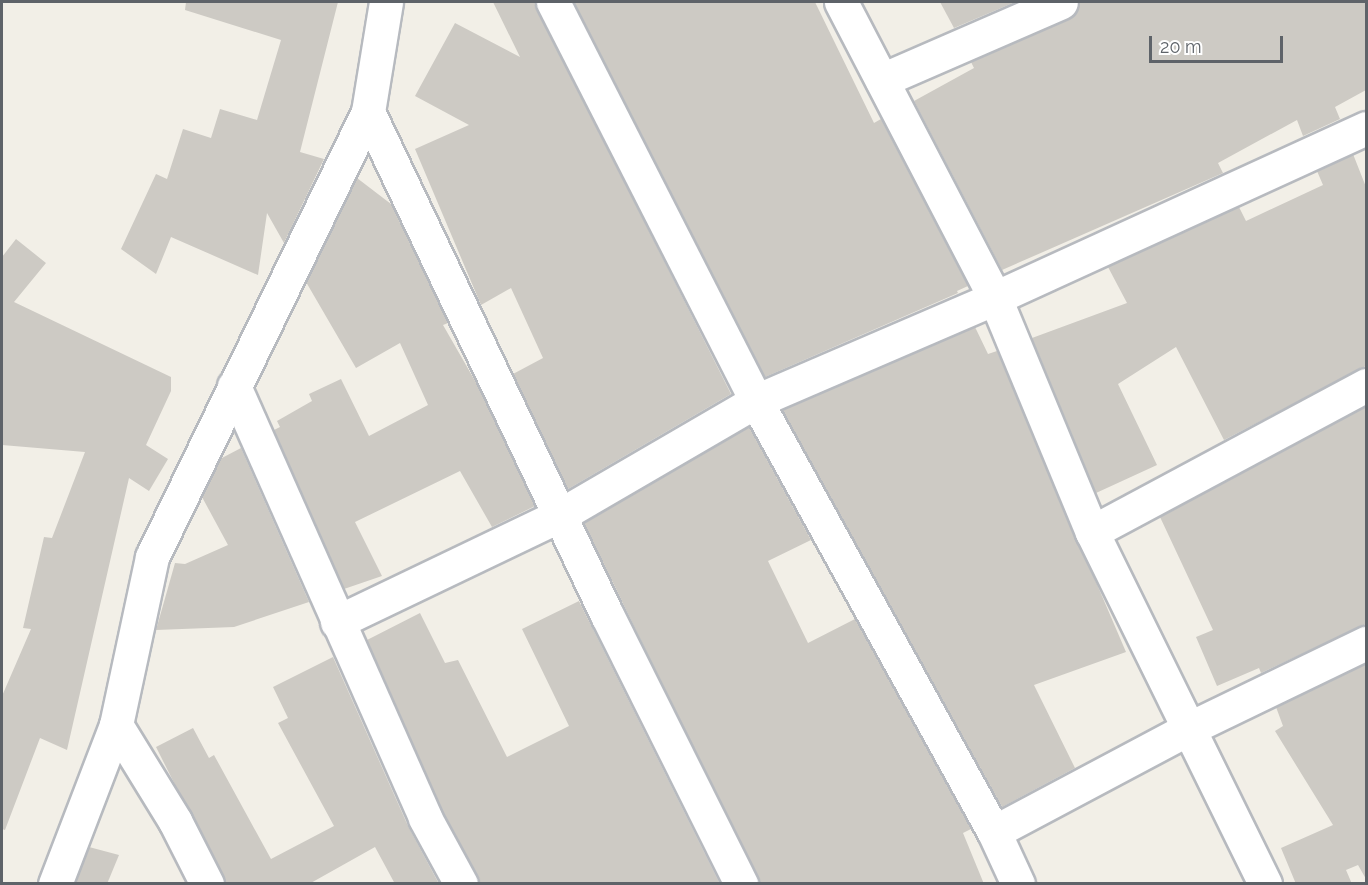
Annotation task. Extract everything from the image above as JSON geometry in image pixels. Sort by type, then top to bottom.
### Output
[{"type":"street","points":[[55,884],[116,724],[152,557],[368,112],[386,2]]},
{"type":"street","points":[[554,2],[756,401],[994,832],[1018,884]]},
{"type":"street","points":[[841,2],[995,298],[1092,532],[1265,884]]},
{"type":"street","points":[[882,80],[1061,2]]},
{"type":"street","points":[[368,112],[562,514],[607,615],[741,884]]},
{"type":"street","points":[[337,622],[562,514],[756,401],[995,298],[1366,128]]},
{"type":"street","points":[[1092,532],[1366,385]]},
{"type":"street","points":[[234,386],[425,818],[461,884]]},
{"type":"street","points":[[994,832],[1188,729],[1366,643]]},
{"type":"street","points":[[116,724],[175,821],[207,884]]},
{"type":"building","points":[[186,2],[338,2],[300,152],[324,159],[284,243],[267,213],[258,275],[171,237],[156,274],[121,249],[156,174],[167,179],[183,129],[211,138],[220,109],[257,120],[281,40],[185,10]]},
{"type":"building","points":[[493,2],[534,2],[731,394],[568,489],[513,374],[543,358],[511,288],[481,305],[415,149],[469,125],[415,96],[455,23],[520,57]]},
{"type":"building","points":[[574,2],[815,2],[874,123],[881,119],[968,286],[957,291],[958,293],[765,377]]},
{"type":"building","points":[[940,2],[1015,2],[954,28]]},
{"type":"building","points":[[1079,2],[1366,2],[1366,90],[1335,107],[1340,119],[1303,136],[1297,120],[1218,163],[1223,173],[1002,270],[914,101],[974,68],[971,62],[1068,19],[1076,13]]},
{"type":"building","points":[[1353,154],[1366,187],[1366,366],[1224,440],[1176,347],[1118,384],[1157,465],[1096,493],[1032,338],[1127,303],[1108,267],[1239,207],[1246,221],[1323,185],[1317,171]]},
{"type":"building","points":[[357,178],[391,204],[448,323],[443,325],[478,386],[535,506],[492,527],[460,471],[355,522],[382,576],[344,589],[274,430],[280,427],[277,421],[312,401],[309,394],[341,379],[369,436],[428,405],[400,343],[356,368],[306,282]]},
{"type":"building","points":[[16,239],[46,263],[14,302],[171,377],[171,391],[146,445],[168,459],[149,491],[129,478],[67,750],[40,738],[5,830],[2,829],[2,696],[31,629],[23,628],[44,537],[52,538],[85,452],[2,445],[2,257]]},
{"type":"building","points":[[975,327],[988,354],[997,351],[1126,652],[1034,685],[1075,768],[1002,807],[782,410]]},
{"type":"building","points":[[1366,406],[1366,624],[1261,673],[1259,668],[1217,686],[1196,637],[1213,630],[1160,517]]},
{"type":"building","points":[[749,427],[811,540],[768,561],[808,643],[855,619],[971,829],[963,833],[984,884],[759,884],[584,523]]},
{"type":"building","points":[[241,448],[309,602],[234,627],[156,630],[175,563],[185,564],[228,545],[202,497],[220,459]]},
{"type":"building","points":[[579,601],[720,884],[480,884],[442,810],[367,640],[420,613],[445,663],[458,660],[507,757],[569,726],[522,629]]},
{"type":"building","points":[[333,657],[408,826],[439,884],[395,884],[375,847],[309,884],[225,884],[156,747],[193,728],[209,758],[214,755],[271,859],[334,826],[278,723],[288,718],[273,687]]},
{"type":"building","points":[[1366,664],[1366,879],[1358,865],[1346,870],[1352,884],[1296,884],[1281,848],[1333,825],[1275,731],[1283,726],[1276,707]]},
{"type":"building","points":[[89,847],[119,855],[107,884],[75,884]]}]
